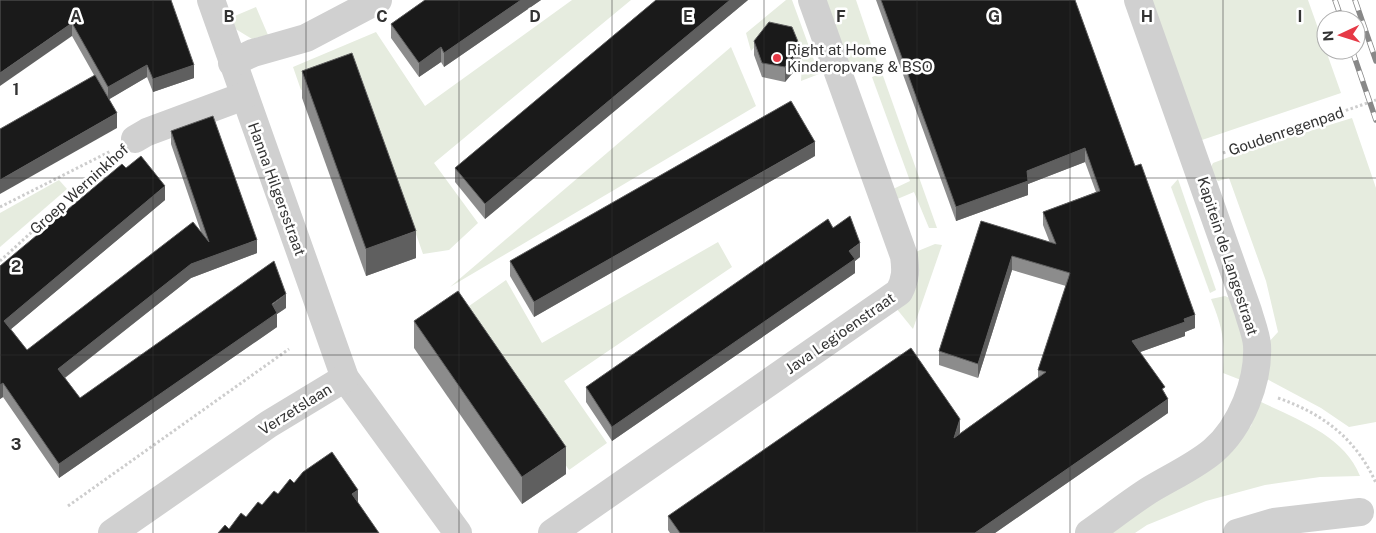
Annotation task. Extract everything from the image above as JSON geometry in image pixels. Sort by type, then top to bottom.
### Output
[{"type":"street","name":"Hanna Hilgersstraat","points":[[211,0],[344,378]]},
{"type":"street","points":[[232,63],[253,53],[306,38],[378,0]]},
{"type":"street","name":"Java Legioenstraat","points":[[552,533],[886,302],[899,292],[904,282],[906,271],[904,256],[812,0]]},
{"type":"street","name":"Kapitein de Langestraat","points":[[1089,533],[1134,501],[1213,451],[1227,436],[1251,390],[1256,373],[1256,342],[1240,288],[1138,0]]},
{"type":"street","points":[[135,139],[147,132],[244,96]]},
{"type":"street","name":"Verzetslaan","points":[[112,533],[269,424],[344,378],[458,533]]},
{"type":"street","points":[[1237,533],[1274,522],[1360,512]]},
{"type":"path","name":"Goudenregenpad","points":[[1196,162],[1376,100]]},
{"type":"path","name":"Groep Werninkhof","points":[[0,207],[135,139]]},
{"type":"path","name":"Groep Werninkhof","points":[[0,261],[135,139]]},
{"type":"path","points":[[68,506],[289,349]]},
{"type":"path","points":[[1251,390],[1285,401],[1320,417],[1343,434],[1355,446],[1376,483]]},
{"type":"shaded area","points":[[572,0],[631,0],[434,163],[478,223],[449,250],[423,254],[360,74],[301,90],[293,67],[376,32],[425,106]]},
{"type":"shaded area","points":[[786,0],[792,0],[819,74],[801,81],[802,63],[793,38],[767,33],[751,51],[746,33]]},
{"type":"shaded area","points":[[822,0],[856,0],[877,62],[847,73]]},
{"type":"shaded area","points":[[1149,0],[1308,0],[1316,23],[1316,60],[1329,60],[1341,93],[1199,141]]},
{"type":"shaded area","points":[[256,7],[268,35],[252,39],[234,28],[230,18]]},
{"type":"shaded area","points":[[731,47],[756,106],[450,287]]},
{"type":"shaded area","points":[[882,73],[937,228],[929,228],[914,192],[895,200],[891,190],[910,181],[872,77]]},
{"type":"shaded area","points":[[1352,118],[1376,188],[1376,422],[1349,427],[1321,408],[1265,378],[1267,344],[1278,332],[1266,281],[1229,178],[1218,181],[1209,171],[1213,163],[1251,149]]},
{"type":"shaded area","points":[[1178,179],[1216,290],[1210,293],[1171,187]]},
{"type":"shaded area","points":[[59,180],[67,189],[0,247],[0,213]]},
{"type":"shaded area","points":[[718,242],[732,267],[564,381],[607,443],[569,470],[462,311],[506,280],[542,343]]},
{"type":"shaded area","points":[[935,244],[942,245],[913,329],[896,308],[915,290],[917,284],[918,271],[913,253]]},
{"type":"shaded area","points":[[1225,296],[1234,300],[1245,350],[1241,380],[1223,373],[1224,352],[1222,335],[1211,299]]},
{"type":"shaded area","points":[[1259,401],[1303,422],[1331,439],[1353,462],[1360,476],[1320,477],[1265,485],[1206,501],[1147,525],[1135,533],[1110,533],[1251,426]]},
{"type":"building","points":[[0,0],[171,0],[194,65],[153,79],[147,65],[108,87],[72,23],[0,73]]},
{"type":"building","points":[[425,0],[521,0],[444,53],[441,47],[419,63],[391,24]]},
{"type":"building","points":[[656,0],[730,0],[485,204],[455,168]]},
{"type":"building","points":[[881,0],[1075,0],[1135,166],[1141,164],[1195,315],[1184,319],[1185,322],[1132,341],[1165,387],[1162,389],[1168,399],[975,533],[680,533],[668,516],[911,348],[960,419],[954,438],[1046,372],[1038,370],[1070,273],[1012,256],[978,364],[939,351],[981,221],[1056,244],[1043,212],[1100,191],[1085,148],[1027,171],[1028,181],[956,207]]},
{"type":"building","points":[[769,22],[792,27],[801,49],[785,67],[762,63],[754,41]]},
{"type":"building","points":[[352,53],[416,231],[366,249],[302,71]]},
{"type":"building","points":[[95,75],[117,113],[0,180],[0,129]]},
{"type":"building","points":[[791,101],[815,142],[534,302],[510,261]]},
{"type":"building","points":[[213,116],[257,240],[191,264],[58,369],[80,398],[274,261],[286,294],[272,304],[277,313],[59,464],[3,383],[0,385],[0,266],[122,164],[126,168],[141,156],[165,186],[4,321],[27,350],[193,222],[209,242],[171,131]]},
{"type":"building","points":[[850,216],[860,243],[849,251],[855,259],[612,427],[586,387],[828,219],[833,228]]},
{"type":"building","points":[[458,291],[566,447],[522,477],[414,321]]},
{"type":"building","points":[[332,452],[358,490],[352,494],[379,533],[218,533],[225,525],[229,529],[241,513],[246,517],[258,502],[262,505],[274,491],[278,494],[290,479],[294,483],[303,472]]},
{"type":"railway","points":[[1335,0],[1338,10]]},
{"type":"railway","points":[[1355,0],[1376,61]]},
{"type":"railway","points":[[1355,60],[1376,120]]},
{"type":"place","name":"Right at Home Kinderopvang & BSO","points":[[777,58]]}]
